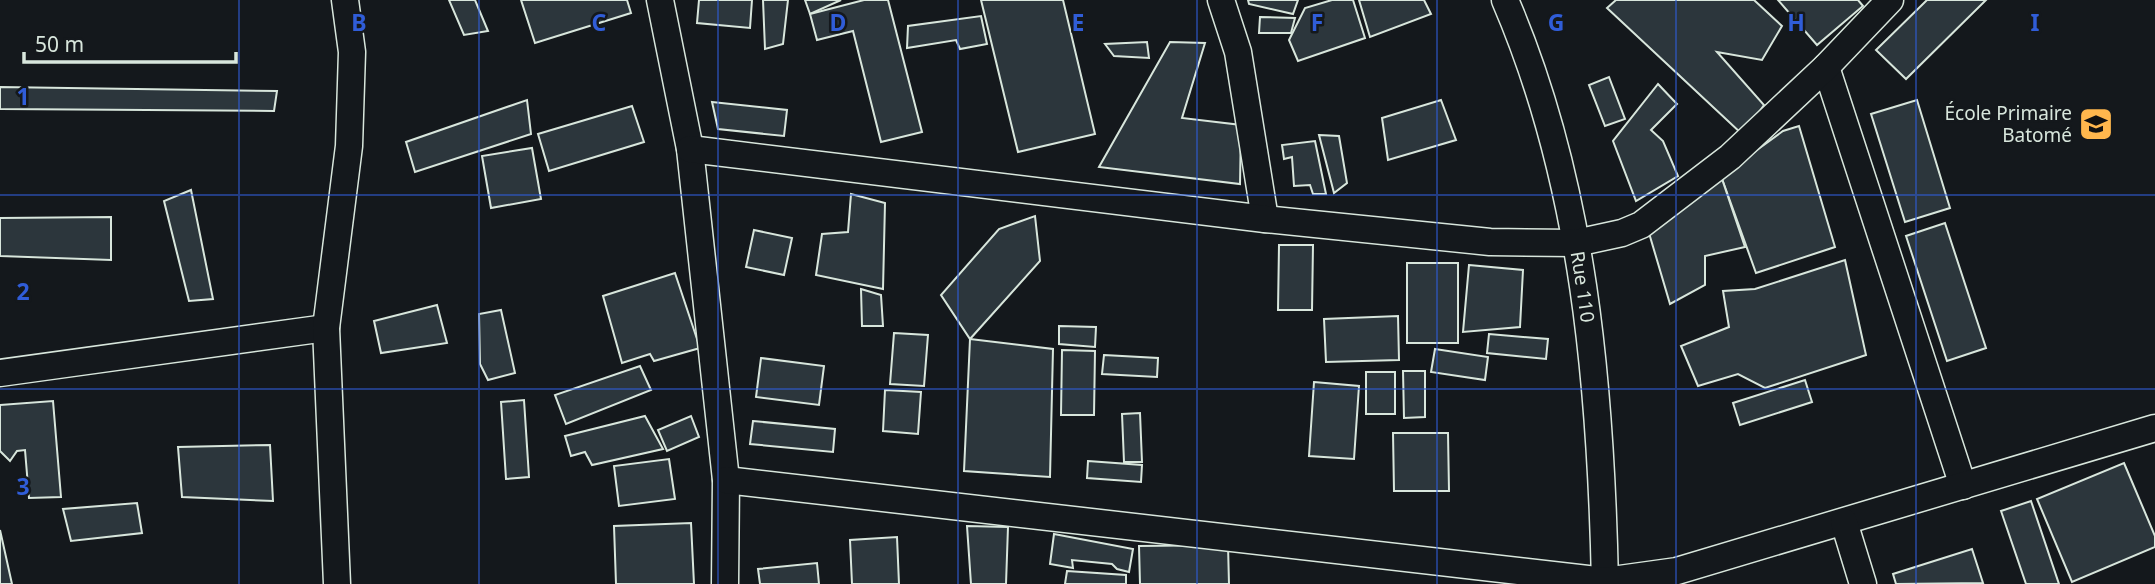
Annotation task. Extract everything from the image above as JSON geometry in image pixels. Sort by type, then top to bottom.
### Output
[{"type":"street","points":[[337,584],[326,328],[349,146],[352,52],[345,0]]},
{"type":"street","points":[[660,0],[690,149],[726,480],[725,584]]},
{"type":"street","points":[[1221,0],[1238,52],[1265,219]]},
{"type":"street","points":[[690,149],[1265,219],[1490,242],[1576,243],[1641,225],[1730,157],[1826,66],[1890,0]]},
{"type":"street","name":"Rue 110","points":[[1515,5],[1557,154],[1576,243],[1587,313],[1598,422],[1605,582]]},
{"type":"street","points":[[1826,66],[1963,486]]},
{"type":"street","points":[[0,373],[326,328]]},
{"type":"street","points":[[726,480],[1605,582],[1677,571],[1963,486],[2153,436]]},
{"type":"street","points":[[1844,522],[1863,584]]},
{"type":"building","points":[[449,0],[475,0],[488,31],[464,35]]},
{"type":"building","points":[[521,0],[627,0],[631,13],[535,43]]},
{"type":"building","points":[[699,0],[752,0],[750,28],[697,23]]},
{"type":"building","points":[[763,0],[788,0],[783,44],[765,49]]},
{"type":"building","points":[[805,0],[841,0],[810,14]]},
{"type":"building","points":[[864,0],[888,0],[922,132],[881,142],[853,31],[817,40],[810,14]]},
{"type":"building","points":[[981,0],[1063,0],[1095,134],[1018,152]]},
{"type":"building","points":[[1248,0],[1298,0],[1293,14],[1249,4]]},
{"type":"building","points":[[1332,0],[1353,0],[1365,38],[1298,61],[1289,40],[1305,8]]},
{"type":"building","points":[[1359,0],[1424,0],[1431,14],[1370,37]]},
{"type":"building","points":[[1616,0],[1754,0],[1782,26],[1762,60],[1717,52],[1764,105],[1743,135],[1607,8]]},
{"type":"building","points":[[1778,0],[1858,0],[1863,6],[1817,45]]},
{"type":"building","points":[[1927,0],[1986,0],[1906,79],[1876,50]]},
{"type":"building","points":[[981,16],[987,44],[960,49],[956,40],[907,48],[908,26]]},
{"type":"building","points":[[1260,17],[1295,18],[1291,33],[1259,33]]},
{"type":"building","points":[[1147,42],[1149,58],[1114,56],[1105,44]]},
{"type":"building","points":[[1170,42],[1205,43],[1182,118],[1241,125],[1240,184],[1099,167]]},
{"type":"building","points":[[1609,77],[1625,119],[1605,126],[1589,85]]},
{"type":"building","points":[[1658,84],[1677,104],[1651,130],[1663,141],[1678,176],[1636,201],[1613,141]]},
{"type":"building","points":[[0,87],[277,91],[274,111],[0,109]]},
{"type":"building","points":[[527,100],[531,134],[415,172],[406,142]]},
{"type":"building","points":[[1441,100],[1456,140],[1388,160],[1382,118]]},
{"type":"building","points":[[1917,100],[1950,208],[1905,222],[1871,114]]},
{"type":"building","points":[[712,102],[787,110],[784,136],[718,129]]},
{"type":"building","points":[[632,106],[644,142],[549,171],[538,134]]},
{"type":"building","points":[[1799,126],[1835,247],[1756,273],[1721,176],[1783,131]]},
{"type":"building","points":[[1319,135],[1339,136],[1347,183],[1334,193]]},
{"type":"building","points":[[1315,141],[1326,194],[1313,194],[1310,185],[1294,186],[1292,157],[1284,159],[1282,145]]},
{"type":"building","points":[[532,148],[541,199],[491,208],[482,156]]},
{"type":"building","points":[[1721,176],[1745,247],[1705,256],[1705,285],[1670,304],[1649,233]]},
{"type":"building","points":[[191,190],[213,299],[189,301],[164,201]]},
{"type":"building","points":[[851,194],[885,203],[883,289],[816,275],[822,234],[848,232]]},
{"type":"building","points":[[1035,216],[1040,261],[970,339],[941,295],[999,229]]},
{"type":"building","points":[[111,217],[111,260],[0,256],[0,218]]},
{"type":"building","points":[[1945,223],[1986,348],[1947,361],[1906,236]]},
{"type":"building","points":[[754,230],[792,238],[784,275],[746,267]]},
{"type":"building","points":[[1279,245],[1313,245],[1312,310],[1278,310]]},
{"type":"building","points":[[1845,260],[1866,355],[1765,388],[1738,374],[1698,386],[1681,346],[1729,327],[1723,291],[1755,289]]},
{"type":"building","points":[[1407,263],[1458,263],[1458,343],[1407,343]]},
{"type":"building","points":[[1469,265],[1523,270],[1520,327],[1463,332]]},
{"type":"building","points":[[675,273],[700,348],[654,361],[650,354],[622,363],[603,296]]},
{"type":"building","points":[[861,289],[881,295],[883,326],[862,326]]},
{"type":"building","points":[[437,305],[447,343],[381,353],[374,321]]},
{"type":"building","points":[[501,310],[515,373],[488,380],[480,364],[479,314]]},
{"type":"building","points":[[1398,316],[1399,360],[1326,362],[1324,319]]},
{"type":"building","points":[[1059,326],[1096,327],[1095,347],[1059,344]]},
{"type":"building","points":[[894,333],[928,335],[924,386],[890,384]]},
{"type":"building","points":[[1489,334],[1548,339],[1546,359],[1487,353]]},
{"type":"building","points":[[970,339],[1053,349],[1050,477],[964,471]]},
{"type":"building","points":[[1435,349],[1488,357],[1485,380],[1431,372]]},
{"type":"building","points":[[1062,350],[1095,351],[1094,415],[1061,415]]},
{"type":"building","points":[[1104,355],[1158,358],[1157,377],[1102,374]]},
{"type":"building","points":[[761,358],[824,366],[819,405],[756,397]]},
{"type":"building","points":[[640,366],[651,390],[566,424],[555,395]]},
{"type":"building","points":[[1403,371],[1425,371],[1425,417],[1404,418]]},
{"type":"building","points":[[1366,372],[1395,372],[1395,414],[1366,414]]},
{"type":"building","points":[[1805,380],[1812,402],[1740,425],[1733,403]]},
{"type":"building","points":[[1314,382],[1359,386],[1354,459],[1309,456]]},
{"type":"building","points":[[885,390],[921,392],[918,434],[883,431]]},
{"type":"building","points":[[524,400],[529,477],[506,479],[501,402]]},
{"type":"building","points":[[53,401],[61,497],[29,498],[25,450],[17,451],[10,461],[0,451],[0,405]]},
{"type":"building","points":[[1140,413],[1142,462],[1124,462],[1122,414]]},
{"type":"building","points":[[645,416],[663,449],[592,465],[585,452],[571,456],[565,436]]},
{"type":"building","points":[[691,416],[699,437],[667,451],[658,430]]},
{"type":"building","points":[[753,421],[835,429],[833,452],[750,444]]},
{"type":"building","points":[[1393,433],[1448,433],[1449,491],[1394,491]]},
{"type":"building","points":[[270,445],[273,501],[182,497],[178,447]]},
{"type":"building","points":[[669,459],[675,499],[619,506],[614,466]]},
{"type":"building","points":[[1088,461],[1142,465],[1141,482],[1087,478]]},
{"type":"building","points":[[2124,463],[2155,536],[2155,547],[2072,582],[2037,499]]},
{"type":"building","points":[[2031,501],[2059,584],[2026,584],[2001,511]]},
{"type":"building","points":[[137,503],[142,533],[71,541],[63,509]]},
{"type":"building","points":[[691,523],[694,584],[616,584],[614,526]]},
{"type":"building","points":[[967,526],[1008,527],[1006,584],[971,584]]},
{"type":"building","points":[[0,530],[12,584],[0,584]]},
{"type":"building","points":[[1054,534],[1133,549],[1129,572],[1117,569],[1112,564],[1072,560],[1073,568],[1050,564]]},
{"type":"building","points":[[897,537],[899,584],[852,584],[850,540]]},
{"type":"building","points":[[1228,545],[1229,584],[1140,584],[1139,546]]},
{"type":"building","points":[[1972,549],[1983,583],[1896,584],[1893,574]]},
{"type":"building","points":[[817,563],[819,584],[760,584],[758,569]]},
{"type":"building","points":[[1067,571],[1126,575],[1126,584],[1065,584]]},
{"type":"place","name":"École Primaire Batomé","points":[[2096,124]]}]
